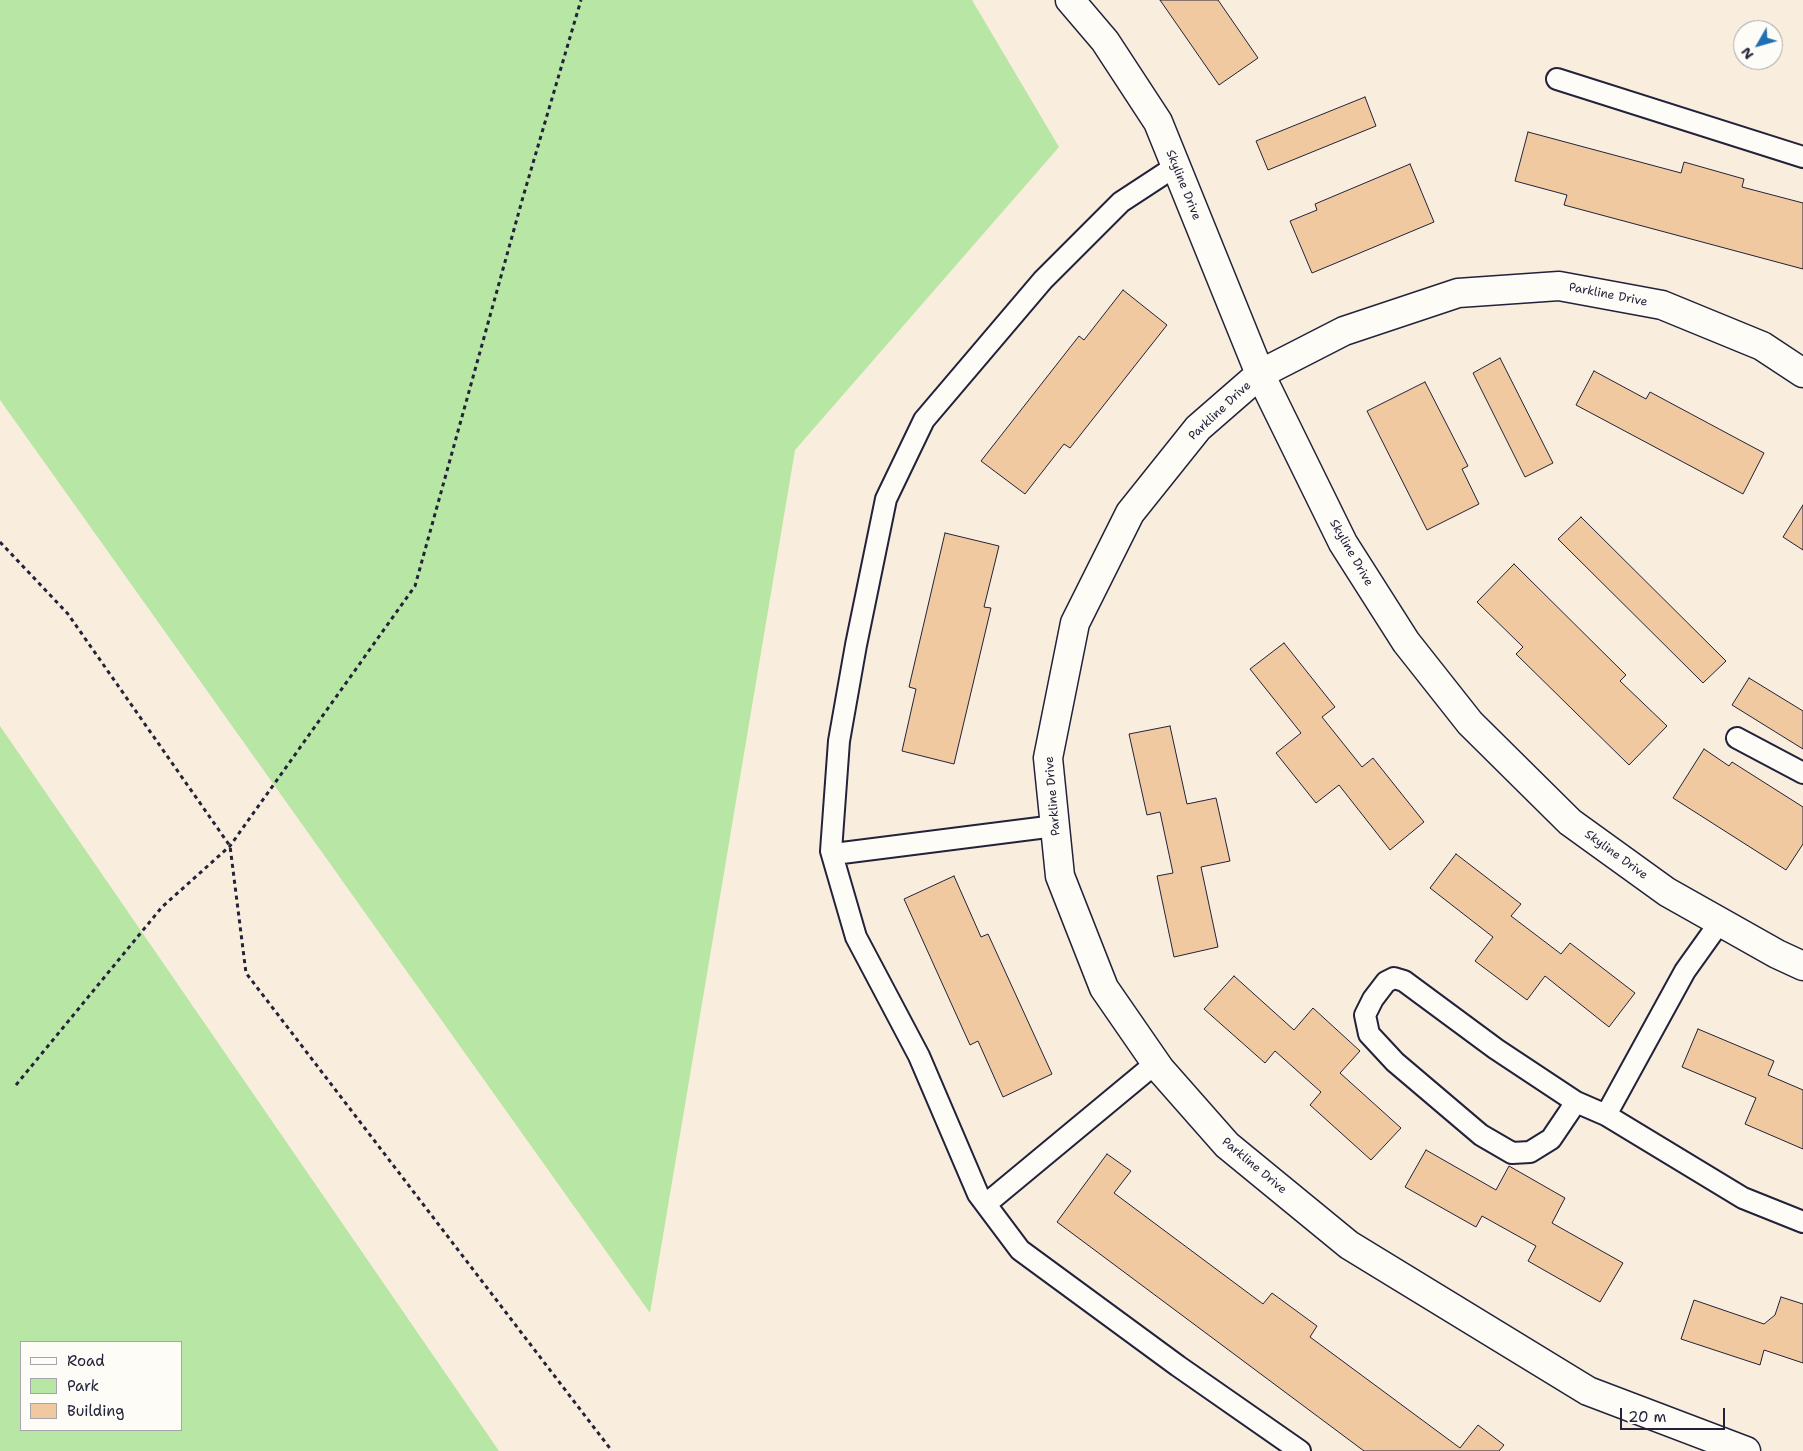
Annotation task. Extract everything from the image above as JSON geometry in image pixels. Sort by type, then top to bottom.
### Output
[{"type":"street","name":"Skyline Drive","points":[[1070,0],[1105,41],[1158,122],[1260,374],[1343,543],[1406,642],[1470,723],[1570,822],[1667,892],[1777,954],[1803,966]]},
{"type":"street","name":"Parkline Drive","points":[[1746,1451],[1588,1391],[1349,1245],[1226,1144],[1156,1063],[1104,988],[1060,876],[1048,758],[1075,623],[1130,513],[1198,428],[1260,374],[1344,331],[1458,293],[1559,286],[1662,305],[1762,346],[1803,373]]},
{"type":"lane","points":[[1557,79],[1803,157]]},
{"type":"lane","points":[[1176,166],[1121,202],[1043,280],[924,420],[886,499],[856,645],[839,741],[831,851],[856,937],[919,1056],[978,1194],[1020,1250],[1178,1366],[1300,1451]]},
{"type":"lane","points":[[1737,738],[1803,773]]},
{"type":"lane","points":[[831,851],[842,853],[1055,826]]},
{"type":"lane","points":[[1606,1115],[1685,971],[1720,922]]},
{"type":"lane","points":[[1576,1102],[1551,1139],[1530,1152],[1512,1153],[1481,1134],[1395,1062],[1370,1034],[1365,1015],[1373,999],[1386,982],[1394,978],[1404,981],[1496,1049],[1576,1102],[1606,1115],[1743,1198],[1803,1222]]},
{"type":"lane","points":[[986,1204],[1156,1063]]},
{"type":"path","points":[[16,1085],[162,907],[230,846],[415,586],[518,216],[581,0]]},
{"type":"path","points":[[0,542],[68,614],[230,846],[246,973],[612,1451]]},
{"type":"green space","points":[[0,0],[972,0],[1059,147],[795,450],[650,1313],[0,400]]},
{"type":"green space","points":[[0,726],[499,1451],[0,1451]]},
{"type":"building","points":[[1160,0],[1218,0],[1258,58],[1219,85]]},
{"type":"building","points":[[1365,97],[1376,126],[1268,170],[1256,141]]},
{"type":"building","points":[[1528,132],[1681,173],[1684,162],[1744,179],[1742,187],[1803,203],[1803,269],[1564,205],[1567,195],[1515,181]]},
{"type":"building","points":[[1410,164],[1434,222],[1312,273],[1290,221],[1317,210],[1315,204]]},
{"type":"building","points":[[1123,290],[1167,325],[1070,448],[1064,444],[1025,494],[981,461],[1079,336],[1084,340]]},
{"type":"building","points":[[1500,358],[1553,463],[1525,477],[1473,373]]},
{"type":"building","points":[[1594,371],[1646,399],[1650,392],[1764,453],[1743,494],[1576,405]]},
{"type":"building","points":[[1425,382],[1468,466],[1462,469],[1479,504],[1427,530],[1367,411]]},
{"type":"building","points":[[1803,505],[1803,550],[1783,537]]},
{"type":"building","points":[[1581,517],[1726,661],[1703,683],[1558,539]]},
{"type":"building","points":[[945,533],[999,546],[984,607],[991,608],[954,764],[902,751],[916,689],[909,687]]},
{"type":"building","points":[[1514,564],[1626,675],[1620,681],[1667,726],[1629,765],[1516,654],[1523,647],[1477,602]]},
{"type":"building","points":[[1284,643],[1335,707],[1322,717],[1362,767],[1373,758],[1424,822],[1390,850],[1339,785],[1316,803],[1276,753],[1301,733],[1250,669]]},
{"type":"building","points":[[1749,678],[1803,711],[1803,749],[1732,705]]},
{"type":"building","points":[[1170,726],[1187,804],[1216,798],[1230,861],[1201,867],[1218,947],[1174,957],[1157,876],[1173,873],[1160,812],[1147,815],[1129,734]]},
{"type":"building","points":[[1704,749],[1729,766],[1732,762],[1803,807],[1803,844],[1786,870],[1673,798]]},
{"type":"building","points":[[1456,854],[1521,904],[1511,916],[1561,954],[1570,943],[1635,993],[1609,1027],[1545,976],[1527,1000],[1475,961],[1493,937],[1430,888]]},
{"type":"building","points":[[954,876],[981,937],[988,934],[1052,1074],[1003,1097],[978,1041],[970,1045],[904,899]]},
{"type":"building","points":[[1234,976],[1294,1030],[1313,1008],[1360,1051],[1340,1073],[1401,1128],[1371,1160],[1310,1105],[1321,1092],[1275,1051],[1265,1063],[1204,1009]]},
{"type":"building","points":[[1698,1029],[1774,1061],[1768,1075],[1803,1090],[1803,1149],[1745,1124],[1756,1098],[1682,1067]]},
{"type":"building","points":[[1426,1150],[1496,1190],[1509,1166],[1565,1198],[1552,1223],[1623,1263],[1600,1302],[1528,1261],[1536,1246],[1482,1216],[1476,1227],[1405,1187]]},
{"type":"building","points":[[1107,1154],[1131,1171],[1114,1193],[1263,1304],[1272,1293],[1317,1326],[1310,1337],[1460,1448],[1478,1425],[1504,1445],[1499,1451],[1364,1451],[1057,1222]]},
{"type":"building","points":[[1781,1297],[1803,1304],[1803,1363],[1764,1350],[1760,1365],[1681,1339],[1694,1300],[1764,1324],[1775,1315]]}]
